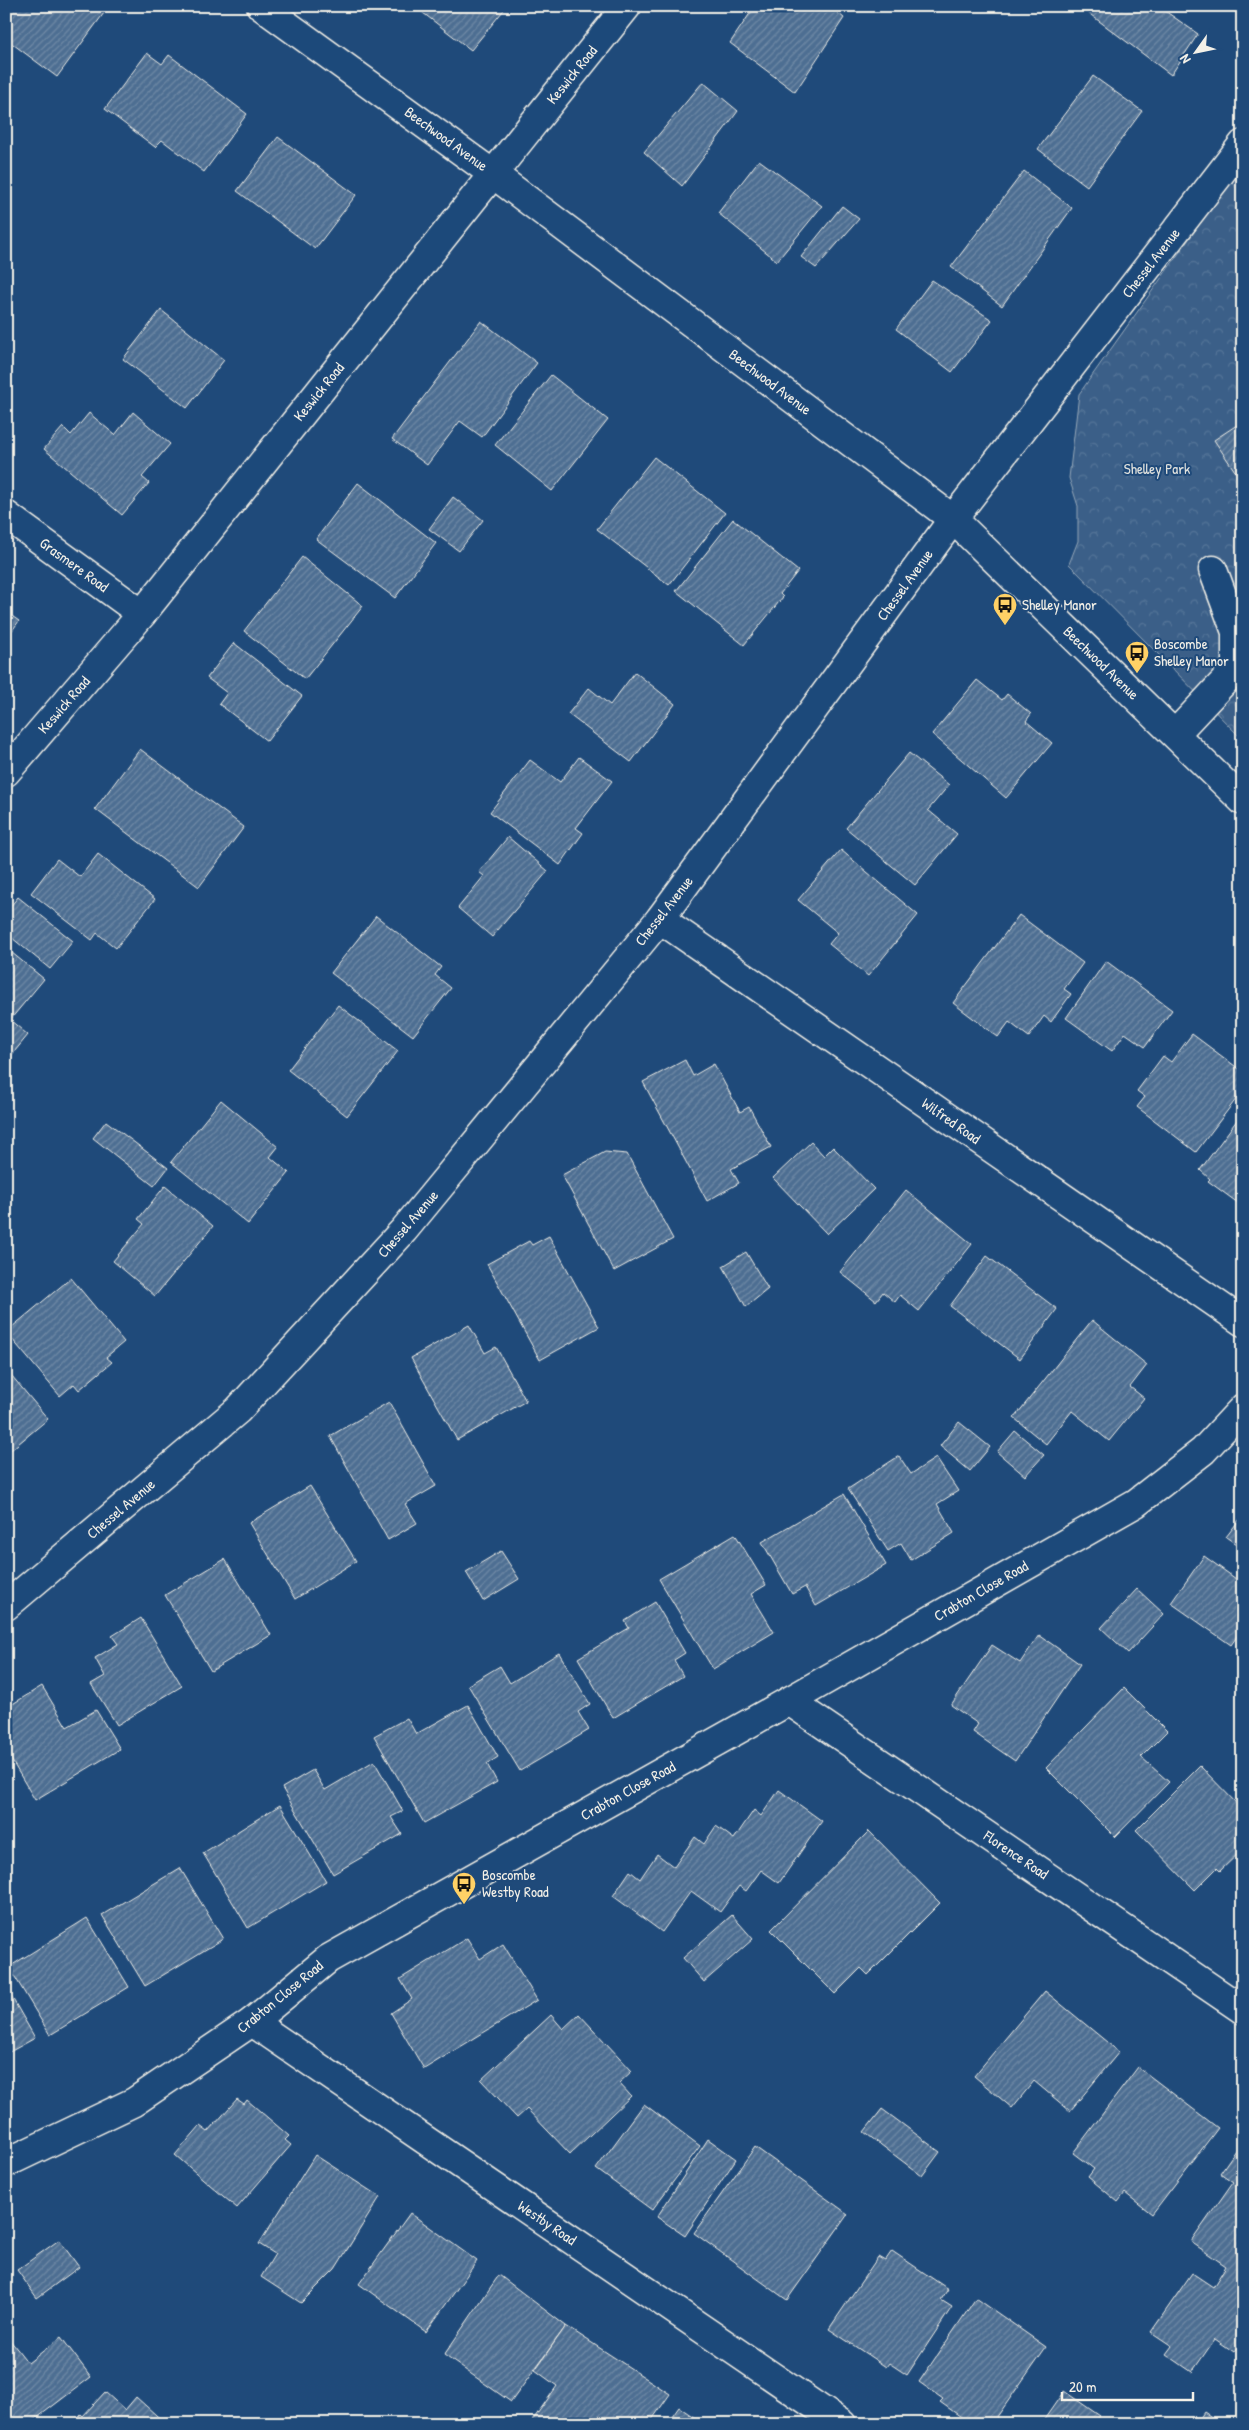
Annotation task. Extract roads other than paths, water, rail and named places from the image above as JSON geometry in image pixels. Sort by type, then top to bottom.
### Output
[{"type":"street","name":"Beechwood Avenue","points":[[261,6],[493,174],[953,519],[1243,801]]},
{"type":"street","name":"Keswick Road","points":[[6,772],[142,614],[627,6]]},
{"type":"street","name":"Chessel Avenue","points":[[6,1606],[238,1410],[404,1230],[660,919],[953,519],[1243,144]]},
{"type":"street","name":"Grasmere Road","points":[[6,515],[142,614]]},
{"type":"street","points":[[1175,734],[1236,669],[1236,632],[1213,570]]},
{"type":"street","name":"Wilfred Road","points":[[660,919],[1243,1322]]},
{"type":"street","name":"Crabton Close Road","points":[[6,2163],[134,2102],[252,2022],[328,1959],[1136,1503],[1203,1451],[1243,1408]]},
{"type":"street","name":"Florence Road","points":[[789,1700],[1243,2010]]},
{"type":"street","name":"Westby Road","points":[[252,2022],[842,2424]]},
{"type":"place","name":"Shelley Manor","points":[[1005,626]]},
{"type":"place","name":"Boscombe Shelley Manor","points":[[1137,674]]},
{"type":"place","name":"Boscombe Westby Road","points":[[464,1905]]},
{"type":"park label","name":"Shelley Park","points":[[1157,469]]}]
